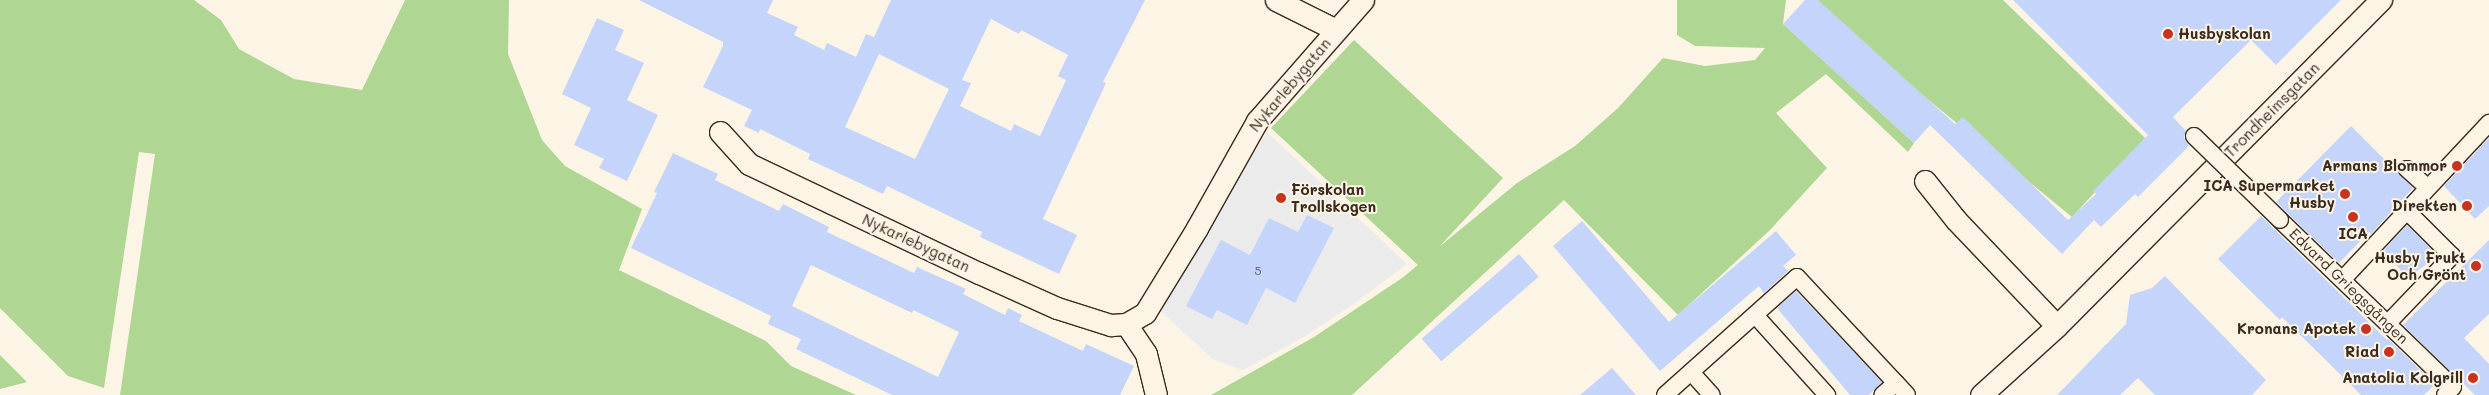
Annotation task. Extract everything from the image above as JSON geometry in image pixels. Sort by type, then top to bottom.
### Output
[{"type":"street","points":[[1276,0],[1336,30]]},
{"type":"street","name":"Nykarlebygatan","points":[[720,132],[749,164],[978,273],[1057,308],[1111,326],[1126,324],[1145,313],[1197,228],[1257,121],[1363,0]]},
{"type":"street","name":"Trondheimsgatan","points":[[1982,395],[2057,326],[2381,0]]},
{"type":"street","points":[[2343,279],[2489,123]]},
{"type":"street","name":"Edvard Griegsgången","points":[[2194,136],[2388,323],[2453,392]]},
{"type":"street","points":[[2407,169],[2428,188]]},
{"type":"street","points":[[1925,181],[1956,220],[2057,326]]},
{"type":"street","points":[[2388,323],[2452,256],[2407,210]]},
{"type":"street","points":[[1664,395],[1797,277],[1902,389],[1882,395]]},
{"type":"street","points":[[1755,314],[1827,395]]},
{"type":"street","points":[[1126,324],[1146,354],[1156,395]]},
{"type":"street","points":[[1691,372],[1712,395]]},
{"type":"shaded area","name":"Förskolan Trollskogen","points":[[1267,132],[1407,264],[1348,308],[1302,338],[1243,370],[1214,360],[1157,308]]},
{"type":"green space","points":[[0,0],[194,0],[221,20],[239,49],[294,79],[362,90],[405,0],[509,0],[508,54],[542,140],[565,166],[642,209],[619,270],[766,341],[791,366],[856,395],[120,395],[155,154],[139,152],[104,388],[68,376],[0,308]]},
{"type":"green space","points":[[1677,0],[1786,0],[1783,24],[1914,143],[1908,152],[1826,74],[1776,113],[1827,168],[1770,230],[1678,315],[1564,200],[1352,395],[1211,395],[1314,337],[1402,278],[1418,265],[1271,128],[1354,40],[1503,178],[1439,247],[1517,183],[1575,146],[1618,108],[1663,58],[1705,66],[1755,60],[1765,48],[1695,46],[1677,35]]},
{"type":"green space","points":[[1806,0],[2003,0],[2145,138],[2072,217]]},
{"type":"green space","points":[[0,355],[27,382],[0,389]]},
{"type":"building","points":[[639,0],[773,0],[767,13],[798,27],[794,35],[824,50],[827,43],[856,57],[866,34],[874,37],[891,0],[1145,0],[1103,82],[1106,83],[1043,219],[1077,235],[1059,274],[980,237],[982,232],[887,186],[883,194],[808,159],[810,154],[760,129],[759,133],[744,126],[752,110],[703,87],[723,46],[723,42]],"holes":[[[991,19],[1019,34],[1021,30],[1068,55],[1058,76],[1066,80],[1040,136],[1014,124],[1011,131],[960,106],[971,83],[962,80]],[[879,54],[949,89],[915,159],[845,127]]]},
{"type":"building","points":[[1805,0],[1818,0],[1955,124],[1963,117],[2068,220],[2096,194],[2093,191],[2148,135],[2013,0],[2341,0],[2276,65],[2251,40],[2173,117],[2186,131],[2184,138],[2189,146],[2138,197],[2135,194],[2101,227],[2094,220],[2062,254],[1930,125],[1914,143],[1783,24]]},
{"type":"building","points":[[597,18],[624,30],[615,50],[644,63],[627,100],[658,115],[627,181],[599,168],[604,159],[574,145],[591,108],[562,94]]},
{"type":"building","name":"ICA Supermarket Husby","points":[[2351,126],[2413,188],[2371,234],[2369,232],[2339,263],[2276,202]]},
{"type":"building","points":[[2489,138],[2489,206],[2475,219],[2444,186]]},
{"type":"building","points":[[673,153],[718,174],[715,180],[779,211],[783,204],[829,227],[827,232],[914,273],[917,267],[966,289],[963,294],[1005,315],[1008,308],[1022,315],[1019,321],[1083,351],[1086,344],[1134,366],[1120,395],[892,395],[796,349],[801,339],[768,324],[771,316],[631,248],[657,193],[654,192]],"holes":[[[811,265],[912,313],[913,310],[959,332],[938,377],[792,306]]]},
{"type":"building","name":"Förskolan Trollskogen","points":[[1307,215],[1334,228],[1295,303],[1266,288],[1247,325],[1217,310],[1212,319],[1186,306],[1221,240],[1250,255],[1269,218],[1298,232]]},
{"type":"building","points":[[2261,216],[2387,340],[2435,384],[2424,395],[2361,395],[2282,317],[2280,320],[2218,259]]},
{"type":"building","points":[[1582,221],[1669,322],[1776,231],[1796,255],[1783,266],[1788,271],[1764,293],[1759,286],[1660,371],[1553,246]]},
{"type":"building","points":[[2407,225],[2438,256],[2407,278],[2384,250]]},
{"type":"building","points":[[2489,240],[2489,314],[2464,338],[2489,364],[2489,395],[2475,395],[2403,325]]},
{"type":"building","points":[[1519,254],[1539,277],[1441,361],[1422,339]]},
{"type":"building","points":[[2165,276],[2266,380],[2252,395],[2155,395],[2138,378],[2120,395],[2057,395],[2126,324],[2130,295],[2152,288]]},
{"type":"building","points":[[1796,291],[1882,382],[1869,395],[1850,395],[1777,308]]},
{"type":"building","points":[[1612,368],[1636,395],[1580,395]]},
{"type":"place","name":"Husbyskolan","points":[[2168,34]]},
{"type":"place","name":"Armans Blommor","points":[[2457,166]]},
{"type":"place","name":"ICA Supermarket Husby","points":[[2345,194]]},
{"type":"place","name":"Förskolan Trollskogen","points":[[1281,198]]},
{"type":"place","name":"Direkten","points":[[2467,206]]},
{"type":"place","name":"ICA","points":[[2353,217]]},
{"type":"place","name":"Husby Frukt Och Grönt","points":[[2476,266]]},
{"type":"place","name":"Kronans Apotek","points":[[2366,329]]},
{"type":"place","name":"Riad","points":[[2389,352]]},
{"type":"place","name":"Anatolia Kolgrill","points":[[2473,378]]}]
